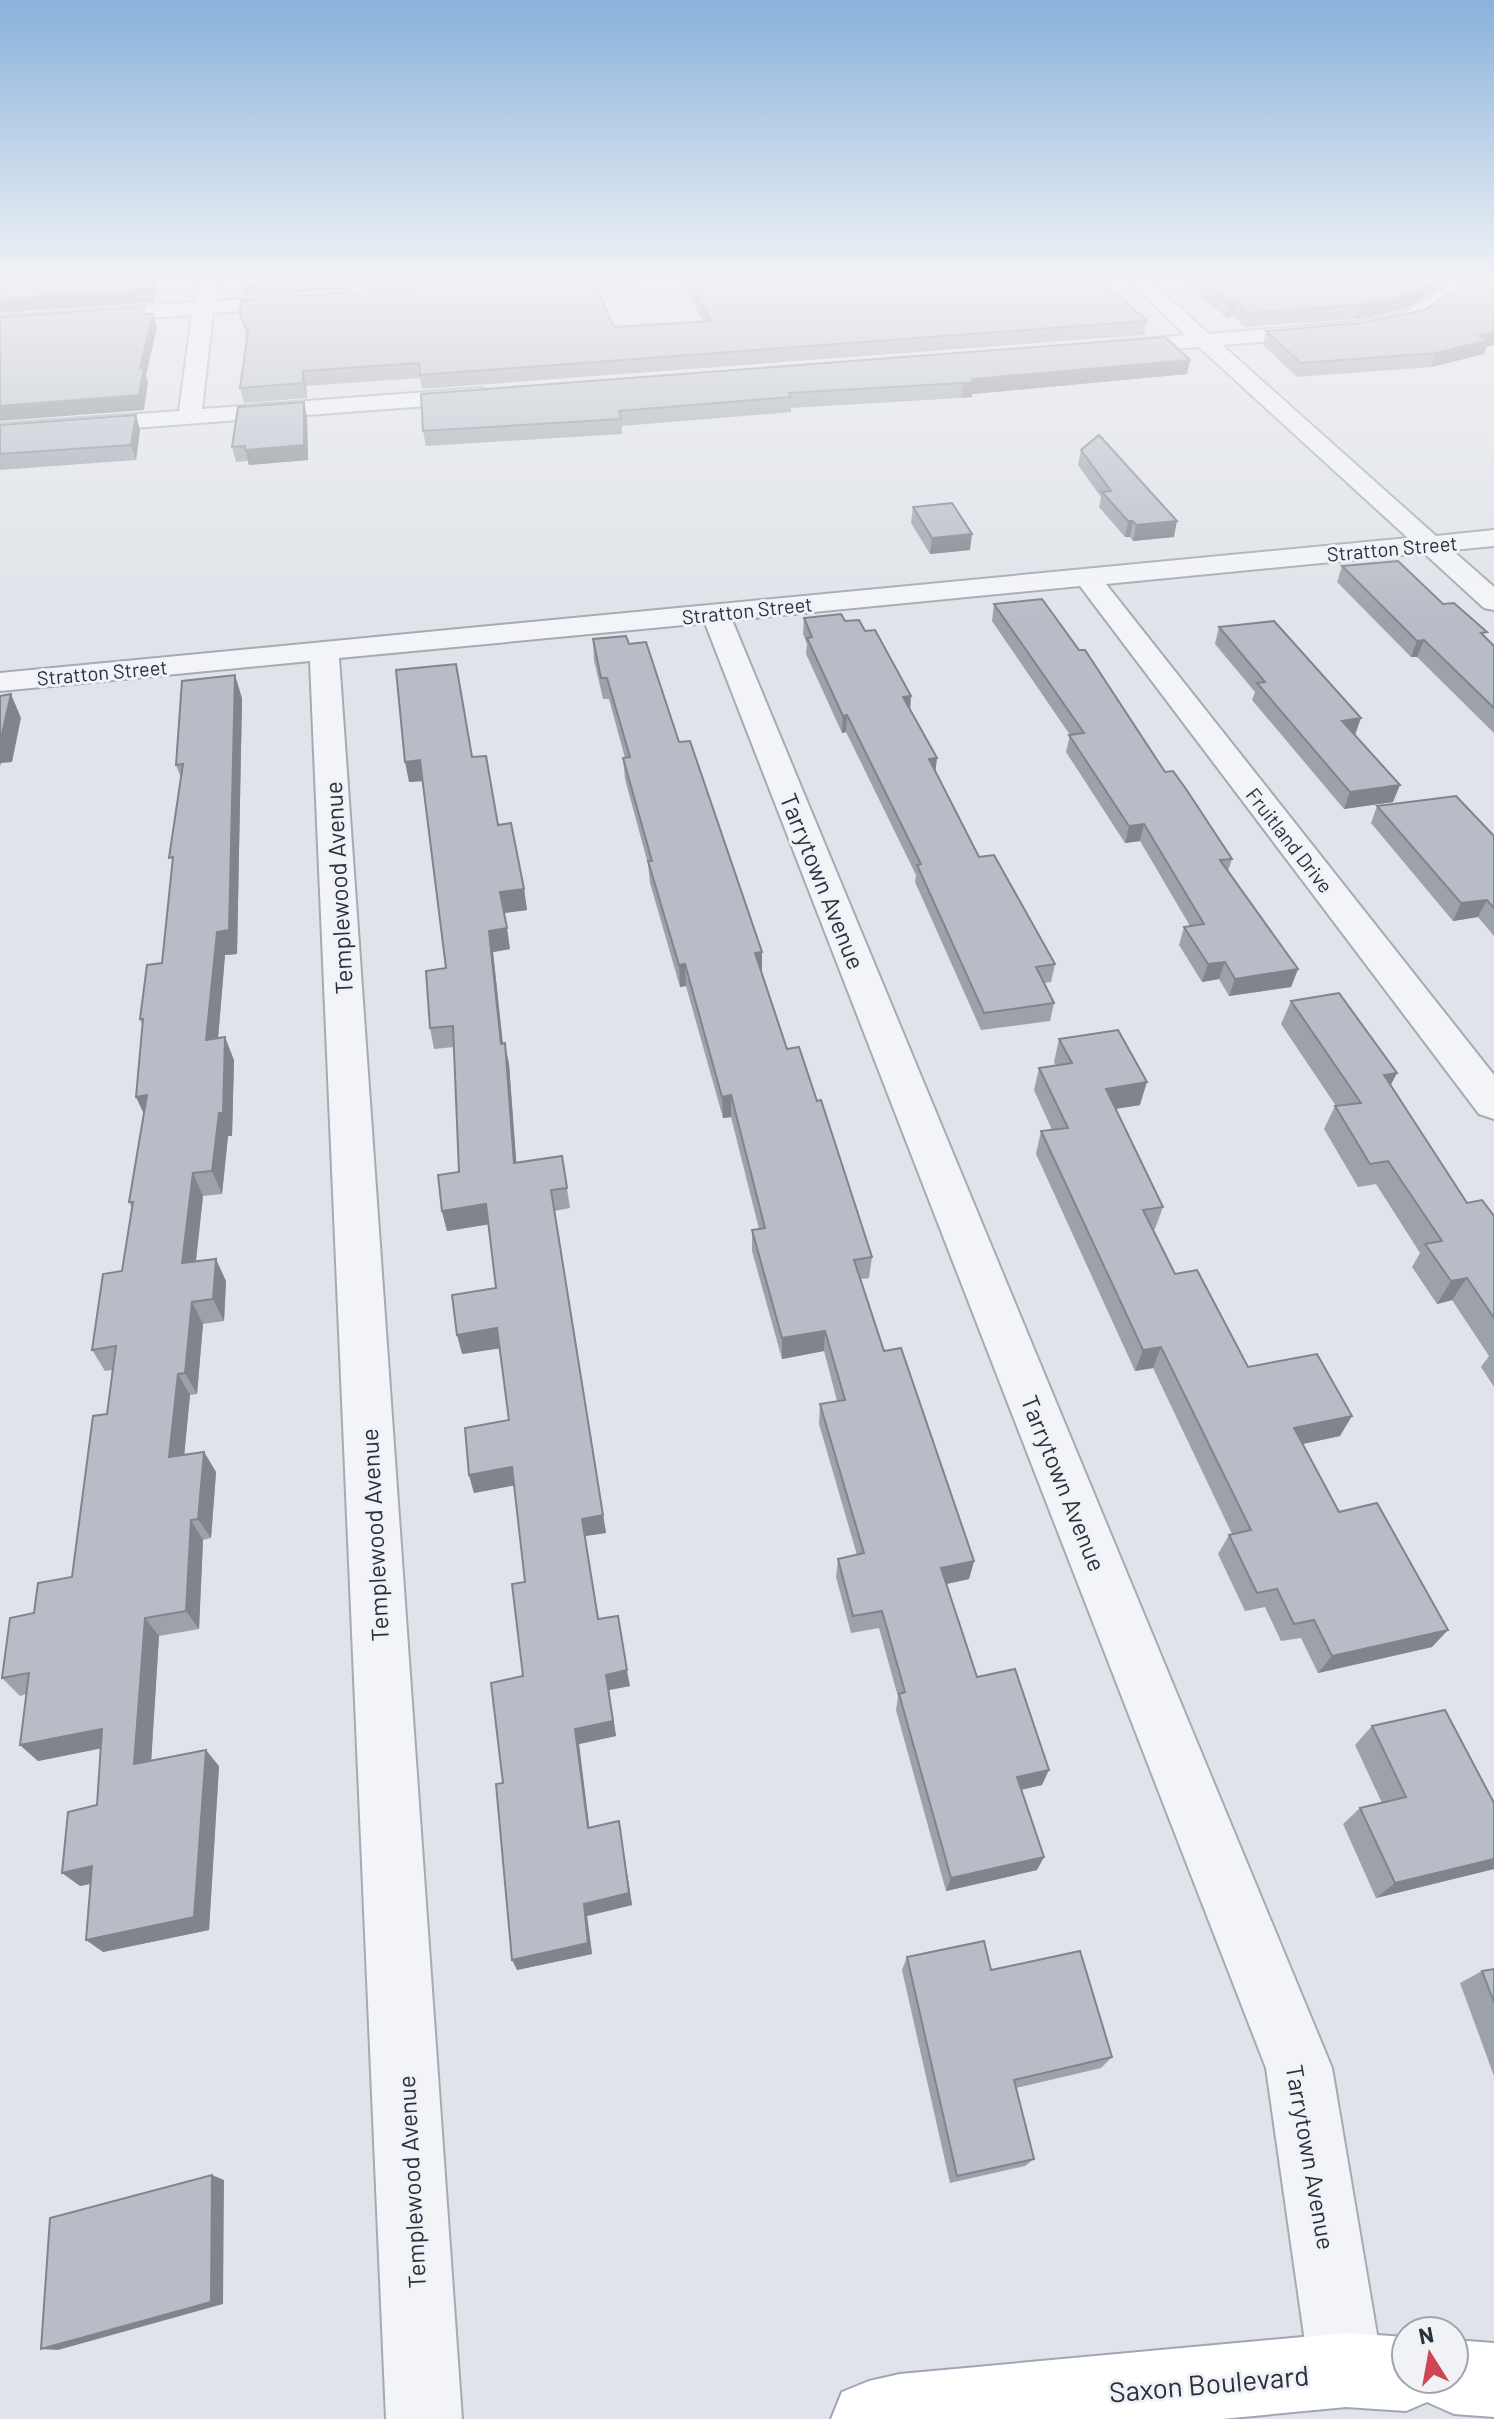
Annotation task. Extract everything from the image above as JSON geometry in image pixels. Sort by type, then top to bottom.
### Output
[{"type":"main road","name":"Saxon Boulevard","points":[[869,2419],[900,2412],[1376,2372]]},
{"type":"main road","points":[[1470,2378],[1494,2380]]},
{"type":"street","points":[[190,416],[193,391]]},
{"type":"street","points":[[1262,391],[1494,602]]},
{"type":"street","points":[[0,431],[508,393]]},
{"type":"street","name":"Stratton Street","points":[[0,682],[1494,538]]},
{"type":"street","name":"Fruitland Drive","points":[[1086,576],[1494,1104]]},
{"type":"street","name":"Tarrytown Avenue","points":[[715,613],[1299,2068],[1376,2372]]},
{"type":"street","name":"Templewood Avenue","points":[[324,652],[424,2419]]},
{"type":"building","points":[[0,391],[140,391],[139,395],[0,406]]},
{"type":"building","points":[[462,391],[826,391],[789,393],[791,397],[619,411],[621,419],[423,431],[421,394]]},
{"type":"building","points":[[304,402],[304,445],[245,450],[245,446],[232,447],[238,407]]},
{"type":"building","points":[[136,415],[131,445],[0,454],[0,425]]},
{"type":"building","points":[[1099,435],[1177,521],[1136,525],[1128,521],[1102,492],[1111,491],[1081,450]]},
{"type":"building","points":[[952,503],[972,534],[932,538],[913,507]]},
{"type":"building","points":[[1398,561],[1443,604],[1454,603],[1487,632],[1481,633],[1494,646],[1494,708],[1424,640],[1417,641],[1342,566]]},
{"type":"building","points":[[1042,599],[1079,650],[1085,650],[1165,772],[1173,771],[1186,789],[1232,859],[1220,860],[1298,969],[1235,979],[1225,962],[1208,964],[1184,927],[1204,924],[1144,824],[1129,826],[1069,735],[1084,733],[994,604]]},
{"type":"building","points":[[841,614],[845,621],[859,620],[865,631],[875,630],[911,696],[903,697],[937,758],[929,759],[979,857],[994,855],[1055,964],[1036,967],[1054,1003],[984,1013],[917,865],[921,864],[847,715],[843,716],[807,638],[812,637],[804,618]]},
{"type":"building","points":[[1274,621],[1361,718],[1342,721],[1400,785],[1350,792],[1257,683],[1265,682],[1219,627]]},
{"type":"building","points":[[626,636],[629,644],[646,642],[679,742],[690,741],[762,952],[755,953],[787,1049],[799,1047],[817,1101],[821,1100],[872,1257],[854,1260],[884,1351],[901,1348],[974,1561],[941,1568],[977,1677],[1015,1669],[1049,1770],[1017,1777],[1044,1857],[951,1878],[899,1694],[905,1692],[882,1611],[853,1616],[838,1559],[864,1553],[820,1404],[845,1400],[825,1331],[782,1338],[752,1230],[765,1228],[731,1095],[722,1097],[685,964],[679,965],[648,861],[652,861],[623,758],[630,757],[607,678],[601,678],[593,639]]},
{"type":"building","points":[[456,664],[472,757],[486,756],[498,825],[511,823],[524,889],[500,892],[507,928],[489,931],[501,1044],[505,1043],[514,1163],[562,1156],[567,1188],[551,1190],[603,1515],[582,1519],[598,1619],[618,1616],[627,1670],[606,1675],[613,1721],[575,1729],[588,1828],[619,1821],[629,1893],[584,1904],[588,1943],[512,1960],[496,1784],[503,1783],[491,1683],[523,1676],[512,1584],[525,1582],[512,1467],[469,1475],[465,1428],[509,1420],[497,1328],[457,1335],[452,1295],[496,1288],[486,1204],[442,1211],[438,1175],[459,1172],[453,1026],[430,1028],[426,971],[446,968],[420,760],[405,762],[396,670]]},
{"type":"building","points":[[235,675],[229,930],[217,932],[206,1040],[225,1037],[223,1113],[219,1113],[212,1171],[193,1173],[182,1263],[216,1259],[213,1299],[192,1302],[185,1373],[178,1374],[169,1457],[204,1452],[198,1519],[191,1520],[186,1611],[145,1618],[134,1764],[206,1750],[194,1917],[86,1940],[92,1866],[62,1873],[68,1812],[97,1805],[102,1729],[20,1745],[29,1673],[2,1678],[10,1618],[34,1613],[38,1583],[72,1577],[93,1416],[107,1414],[116,1346],[92,1350],[103,1274],[122,1271],[133,1202],[129,1202],[147,1095],[136,1097],[143,1019],[140,1019],[147,965],[162,963],[173,857],[169,858],[183,764],[176,765],[182,681]]},
{"type":"building","points":[[11,694],[1,738],[0,738],[0,696]]},
{"type":"building","points":[[1456,796],[1494,836],[1494,908],[1487,900],[1461,903],[1377,806]]},
{"type":"building","points":[[1339,993],[1397,1073],[1384,1075],[1467,1203],[1482,1200],[1494,1216],[1494,1318],[1467,1278],[1451,1281],[1425,1244],[1442,1241],[1388,1161],[1370,1164],[1335,1106],[1361,1103],[1291,1001]]},
{"type":"building","points":[[1118,1030],[1147,1082],[1106,1089],[1163,1207],[1143,1210],[1175,1274],[1197,1270],[1248,1367],[1317,1354],[1352,1416],[1294,1428],[1339,1512],[1377,1503],[1448,1630],[1332,1656],[1314,1620],[1294,1624],[1277,1589],[1257,1593],[1229,1535],[1251,1530],[1161,1347],[1143,1350],[1041,1131],[1068,1128],[1039,1068],[1072,1063],[1059,1039]]},
{"type":"building","points":[[1445,1710],[1494,1803],[1494,1859],[1395,1883],[1360,1808],[1406,1797],[1372,1726]]},
{"type":"building","points":[[984,1941],[991,1970],[1080,1951],[1112,2057],[1014,2080],[1034,2159],[957,2176],[907,1957]]},
{"type":"building","points":[[1494,1969],[1494,2002],[1482,1971]]},
{"type":"building","points":[[212,2175],[211,2302],[41,2349],[50,2218]]}]
